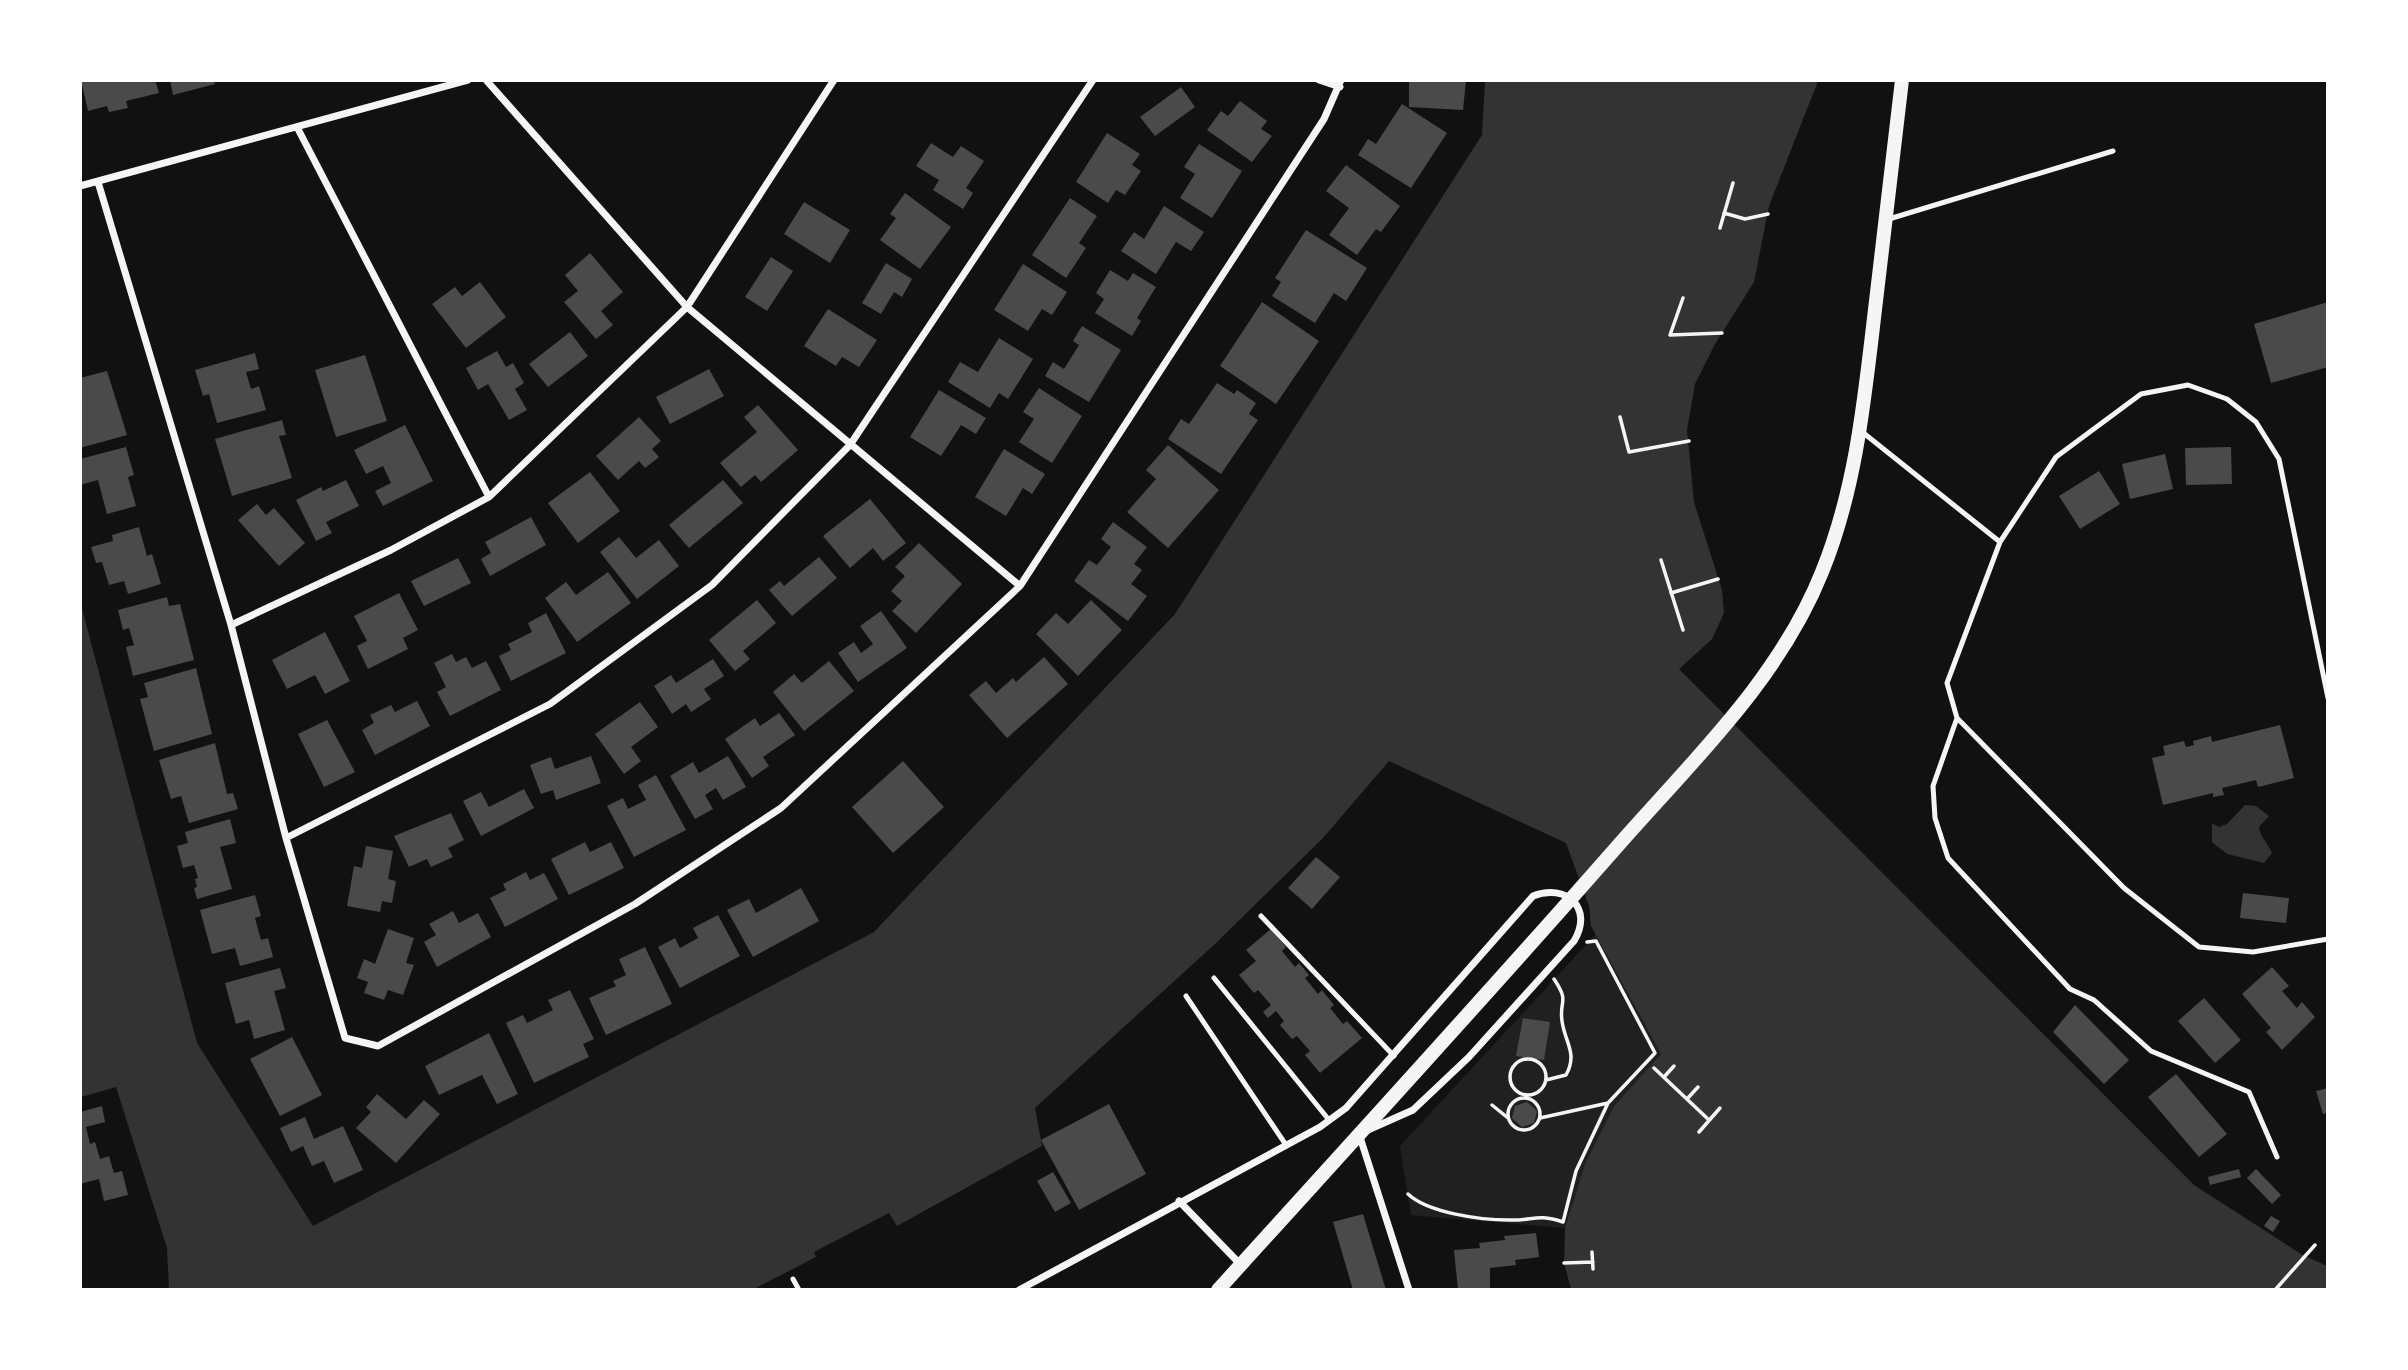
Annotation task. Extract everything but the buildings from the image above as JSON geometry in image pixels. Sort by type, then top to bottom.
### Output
[{"type":"main road","points":[[1218,1290],[1503,976],[1757,686],[1796,630],[1823,571],[1845,500],[1861,431],[1902,80]]},
{"type":"street","points":[[80,186],[298,129],[468,80]]},
{"type":"street","points":[[486,80],[687,307],[1020,586]]},
{"type":"street","points":[[231,625],[391,550],[489,497],[687,307],[834,80]]},
{"type":"street","points":[[286,838],[550,704],[712,585],[850,445],[1093,80]]},
{"type":"street","points":[[98,182],[231,625],[286,838],[345,1038],[378,1046],[635,904],[781,808],[1020,586],[1325,119],[1340,84],[1319,80]]},
{"type":"street","points":[[298,129],[489,497]]},
{"type":"street","points":[[1019,1290],[1329,1121],[1346,1108],[1394,1056],[1533,895],[1546,890],[1556,892],[1575,904],[1583,920],[1574,941],[1469,1057],[1413,1111],[1359,1134],[1409,1290]]},
{"type":"street","points":[[1180,1201],[1240,1264]]},
{"type":"lane","points":[[1885,220],[2113,151]]},
{"type":"lane","points":[[2328,698],[2279,458],[2256,422],[2227,399],[2188,385],[2141,394],[2056,457],[2000,542],[1947,683],[1957,718],[2124,888],[2199,947],[2252,952],[2327,940],[2328,950]]},
{"type":"lane","points":[[1861,431],[2000,542]]},
{"type":"lane","points":[[1957,718],[1933,786],[1935,818],[1948,858],[2070,989],[2094,1000],[2151,1051],[2249,1092],[2277,1157]]},
{"type":"lane","points":[[1261,916],[1394,1056]]},
{"type":"lane","points":[[1214,978],[1329,1121]]},
{"type":"lane","points":[[1186,996],[1286,1145]]},
{"type":"lane","points":[[793,1279],[799,1290]]},
{"type":"path","points":[[1720,228],[1733,183]]},
{"type":"path","points":[[1724,212],[1745,219],[1768,215]]},
{"type":"path","points":[[1683,298],[1670,335],[1722,333]]},
{"type":"path","points":[[1620,417],[1629,452],[1689,441]]},
{"type":"path","points":[[1661,559],[1682,630]]},
{"type":"path","points":[[1671,593],[1718,579]]},
{"type":"path","points":[[1408,1194],[1431,1209],[1511,1221],[1545,1216],[1563,1222],[1576,1171],[1608,1103],[1655,1053],[1597,942],[1579,944]]},
{"type":"path","points":[[1546,1080],[1566,1075],[1573,1053],[1562,1024],[1565,999],[1551,974]]},
{"type":"path","points":[[1508,1118],[1514,1101],[1526,1097],[1539,1091],[1546,1080],[1544,1067],[1533,1059],[1526,1059],[1514,1065],[1511,1084],[1520,1094],[1526,1097],[1539,1107],[1540,1118]]},
{"type":"path","points":[[1664,1077],[1674,1066]]},
{"type":"path","points":[[1654,1068],[1709,1120]]},
{"type":"path","points":[[1687,1099],[1698,1087]]},
{"type":"path","points":[[1492,1105],[1508,1118],[1515,1128],[1527,1130],[1540,1118],[1608,1103]]},
{"type":"path","points":[[1699,1132],[1720,1108]]},
{"type":"path","points":[[2274,1290],[2315,1245]]},
{"type":"path","points":[[1592,1252],[1593,1269]]},
{"type":"path","points":[[1564,1263],[1593,1262]]},
{"type":"shaded area","points":[[1485,81],[1818,81],[1769,206],[1754,282],[1715,344],[1695,384],[1687,430],[1694,502],[1722,590],[1724,613],[1712,639],[1679,669],[2194,1185],[2301,1254],[2327,1266],[2327,1289],[1571,1289],[1564,1263],[1565,1228],[1585,1164],[1614,1106],[1661,1054],[1591,926],[1589,906],[1566,843],[1389,761],[1323,838],[1216,943],[1035,1108],[1042,1146],[897,1226],[889,1213],[814,1252],[816,1257],[754,1289],[169,1289],[167,1248],[116,1087],[81,1097],[80,601],[197,1043],[313,1226],[874,932],[1175,614],[1482,135]]},
{"type":"shaded area","points":[[2245,805],[2256,806],[2269,816],[2259,827],[2272,853],[2264,863],[2227,854],[2212,842],[2212,823],[2219,827],[2227,824]]},
{"type":"shaded area","points":[[1596,934],[1661,1054],[1614,1106],[1585,1164],[1565,1228],[1411,1215],[1400,1146]]}]
